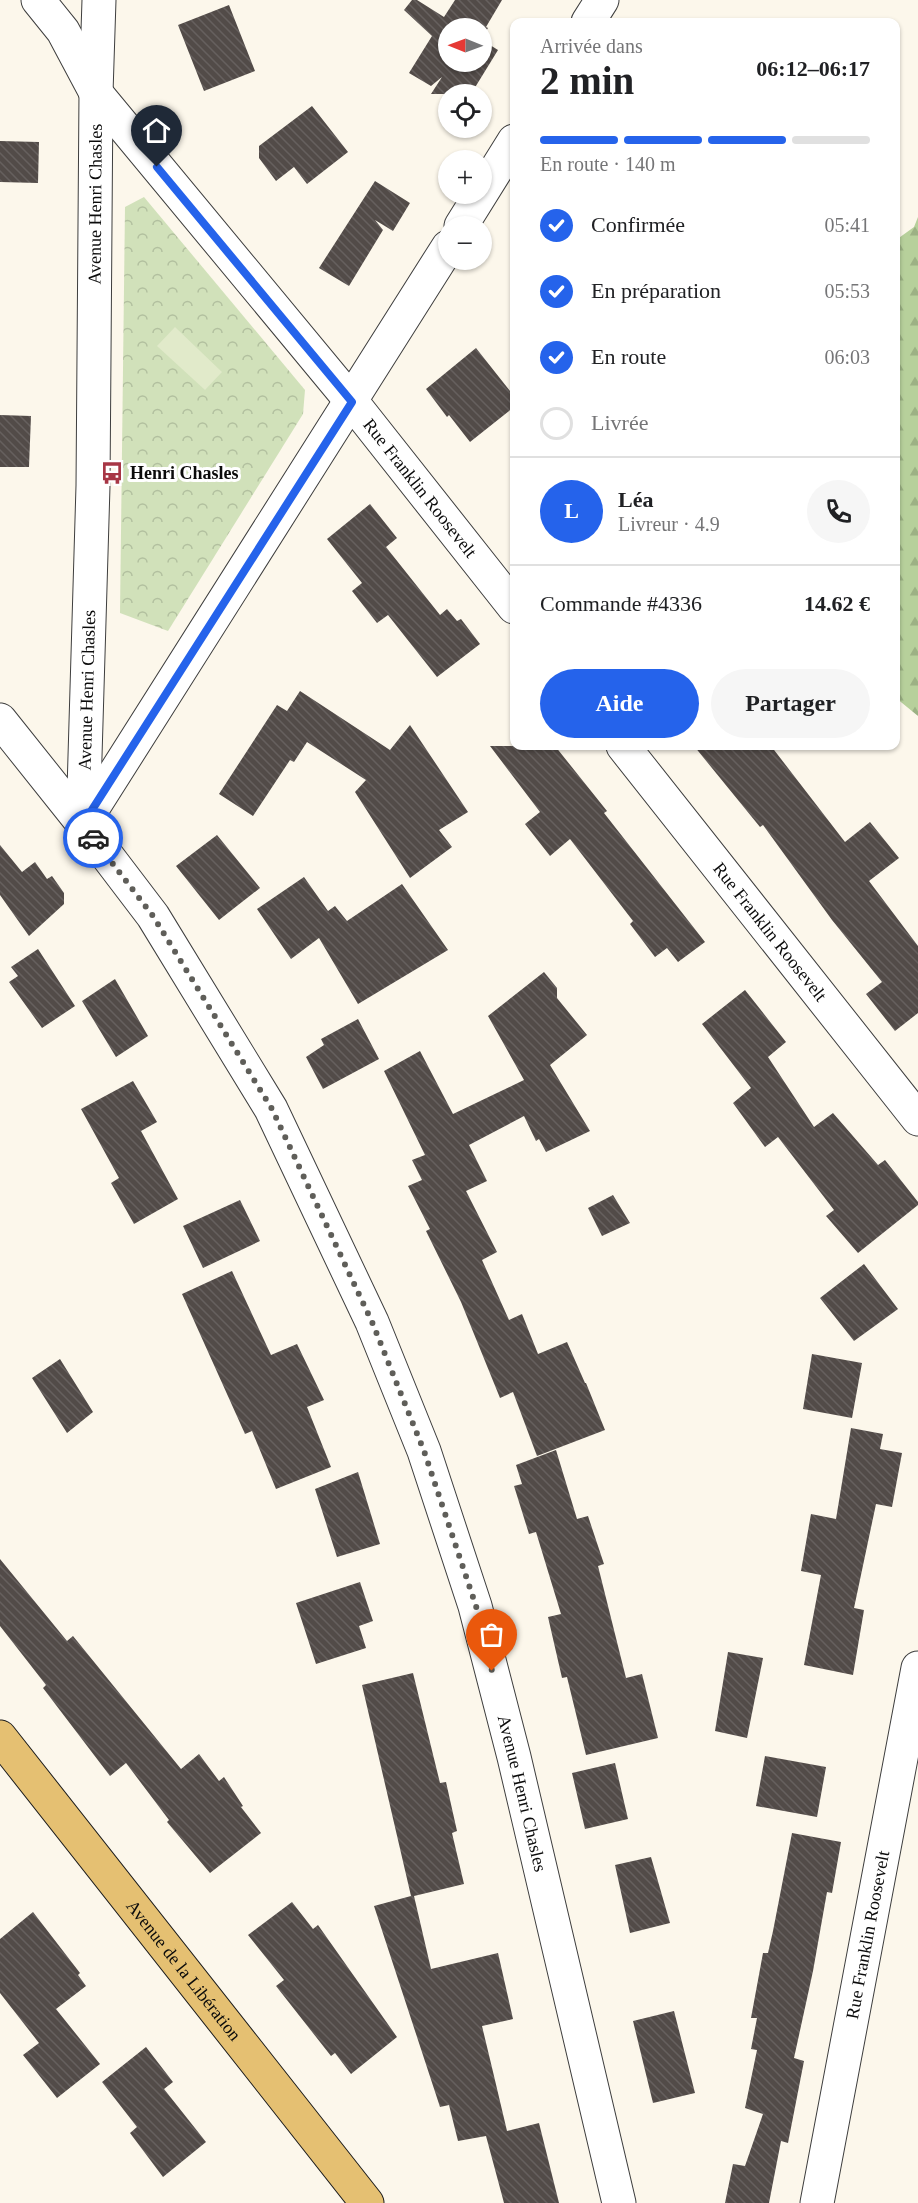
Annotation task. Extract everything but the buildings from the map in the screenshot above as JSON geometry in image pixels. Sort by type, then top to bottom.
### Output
[{"type":"main road","name":"Avenue de la Libération","points":[[0,1737],[367,2203]]},
{"type":"street","name":"Rue Franklin Roosevelt","points":[[38,0],[63,31],[96,93],[352,402],[510,602]]},
{"type":"street","name":"Avenue Henri Chasles","points":[[99,0],[96,93],[93,486],[83,824],[153,916],[272,1109],[372,1322],[424,1451],[476,1606],[619,2203]]},
{"type":"street","points":[[591,18],[602,0]]},
{"type":"street","points":[[467,216],[510,147]]},
{"type":"street","points":[[0,720],[83,824],[438,264]]},
{"type":"street","name":"Rue Franklin Roosevelt","points":[[626,750],[918,1119]]},
{"type":"street","name":"Rue Franklin Roosevelt","points":[[817,2203],[918,1668]]},
{"type":"green space","points":[[144,197],[305,390],[303,414],[168,631],[120,613],[125,207]]},
{"type":"green space","points":[[918,217],[918,716],[900,701],[900,237],[914,227]]},
{"type":"green space","points":[[175,327],[222,372],[205,390],[157,346]]},
{"type":"way so far","points":[[93,838],[153,916],[272,1109],[372,1322],[424,1451],[476,1606],[492,1671]]},
{"type":"place","name":"Henri Chasles","points":[[112,473]]},
{"type":"route","points":[[93,838],[83,824],[352,402],[157,167]]}]
